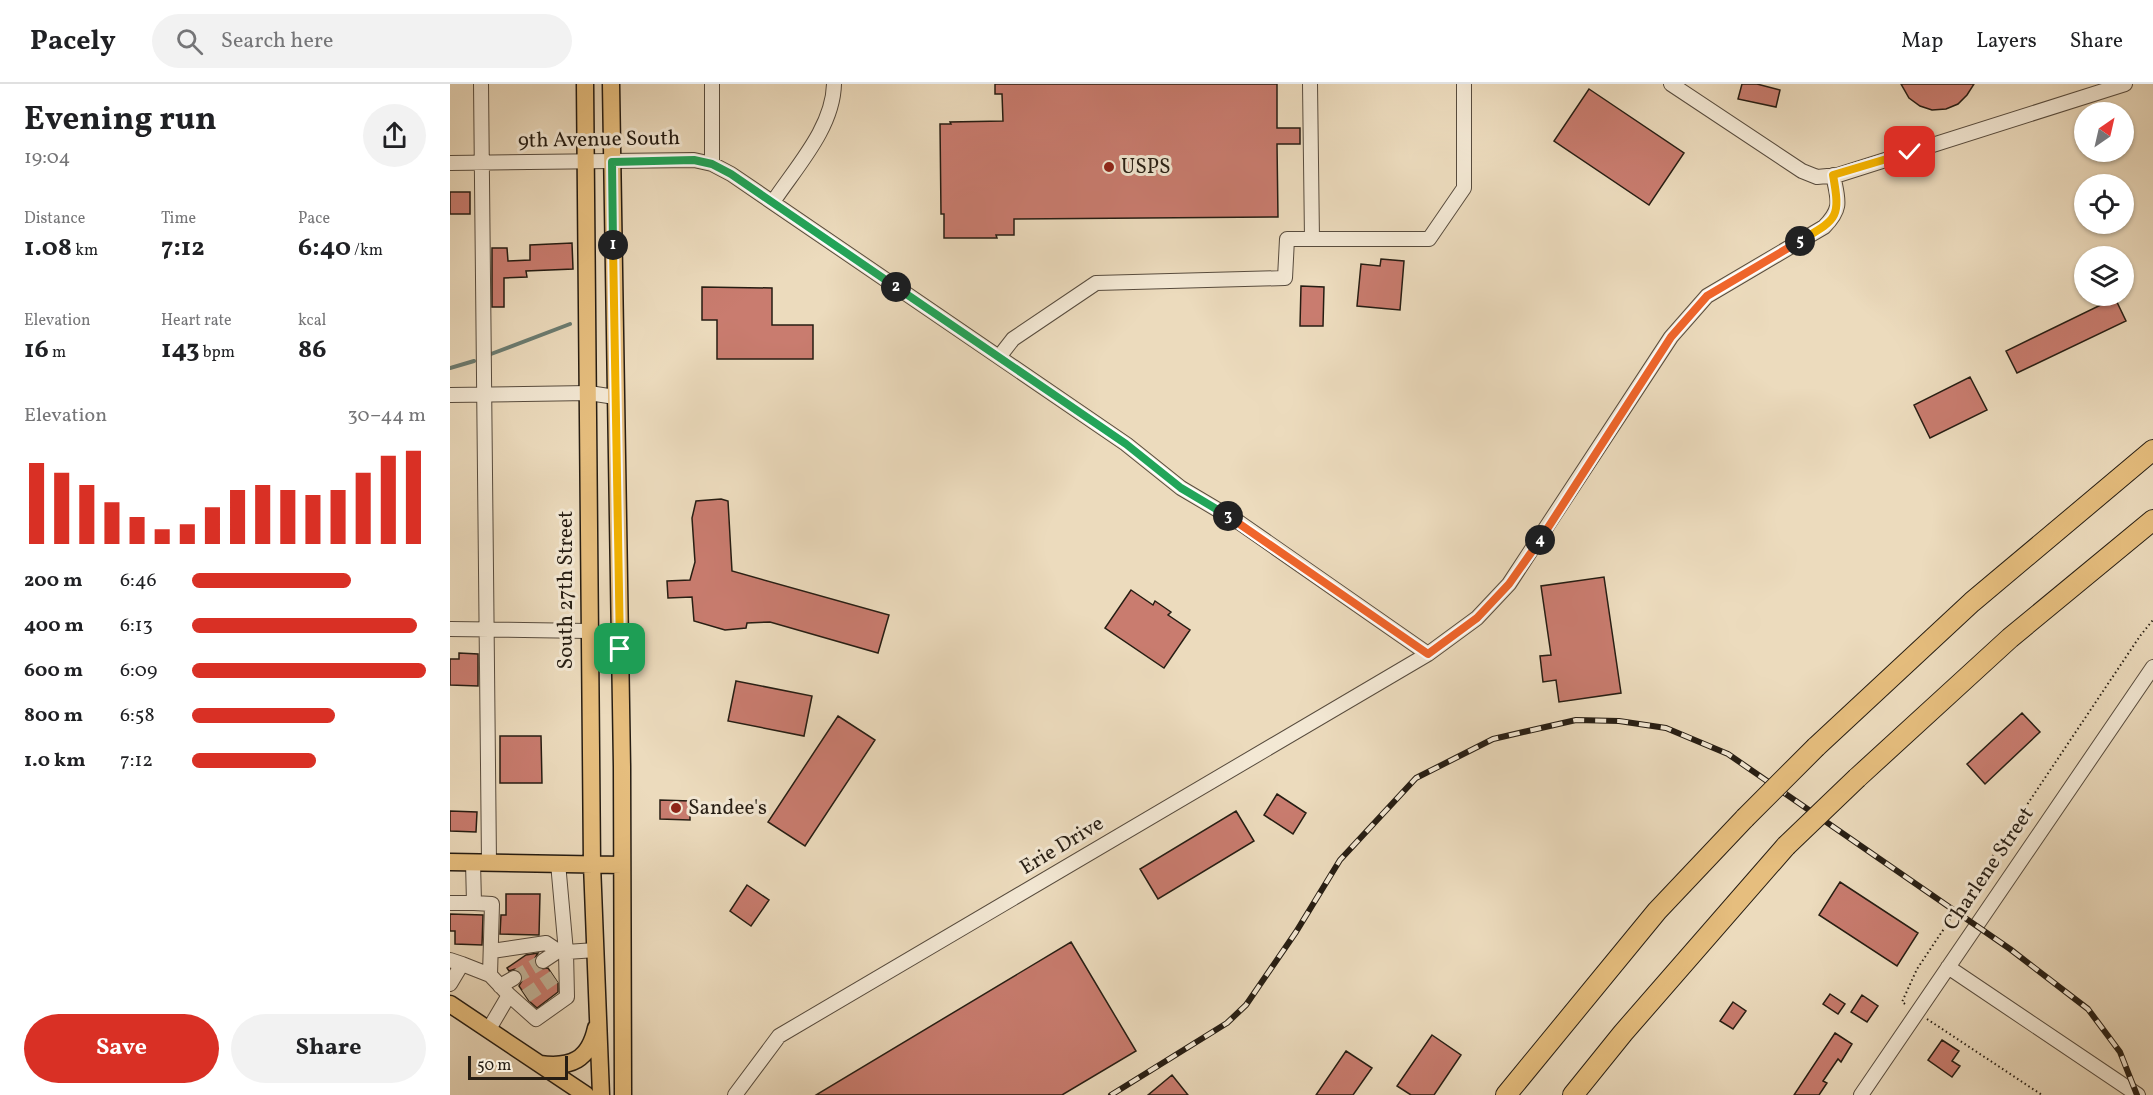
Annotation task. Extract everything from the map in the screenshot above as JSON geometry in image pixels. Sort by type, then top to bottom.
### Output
[{"type":"highway","points":[[1506,1095],[1656,911],[1816,747],[1972,602],[2153,450]]},
{"type":"highway","points":[[1573,1095],[1623,1033],[1786,846],[2010,638],[2153,520]]},
{"type":"main road","name":"South 27th Street","points":[[585,84],[589,393],[588,631],[592,864],[602,1095]]},
{"type":"main road","points":[[611,84],[623,1095]]},
{"type":"main road","points":[[450,862],[622,864]]},
{"type":"main road","points":[[450,1004],[586,1095]]},
{"type":"main road","points":[[539,1063],[558,1066],[581,1057],[591,1045],[598,1018]]},
{"type":"main road","points":[[539,1063],[564,1095]]},
{"type":"street","points":[[474,903],[481,862],[485,629],[481,84]]},
{"type":"street","points":[[712,84],[712,164]]},
{"type":"street","points":[[773,202],[821,131],[834,99],[834,84]]},
{"type":"street","points":[[1310,84],[1312,239]]},
{"type":"street","points":[[999,357],[1013,339],[1096,284],[1286,278],[1287,239],[1429,239],[1464,188],[1464,84]]},
{"type":"street","points":[[1671,84],[1802,171],[1817,177],[1833,175],[2125,84]]},
{"type":"street","name":"9th Avenue South","points":[[450,163],[694,160],[712,164],[773,202],[1126,444],[1181,488],[1240,523],[1428,654]]},
{"type":"street","name":"Erie Drive","points":[[735,1095],[779,1036],[1428,654],[1477,618],[1509,584],[1671,337],[1707,296],[1824,227],[1836,215],[1838,199],[1833,175]]},
{"type":"street","points":[[450,395],[589,393],[615,397]]},
{"type":"street","points":[[450,629],[588,631]]},
{"type":"street","name":"Charlene Street","points":[[1861,1095],[2153,667]]},
{"type":"street","points":[[450,984],[456,962],[490,975],[536,1018],[567,997],[567,969],[562,952],[558,863]]},
{"type":"street","points":[[450,903],[492,904],[490,975]]},
{"type":"street","points":[[492,951],[546,943],[562,952]]},
{"type":"street","points":[[543,961],[562,952],[596,950]]},
{"type":"street","points":[[1948,967],[2138,1095]]},
{"type":"street","points":[[554,977],[567,969]]},
{"type":"street","points":[[489,1029],[513,995],[513,978]]},
{"type":"building","name":"USPS","points":[[995,84],[1277,84],[1277,128],[1300,128],[1300,144],[1277,144],[1278,217],[1014,219],[1014,235],[996,235],[997,238],[944,238],[944,214],[941,214],[940,124],[1003,121],[1002,94],[995,94]]},
{"type":"building","points":[[1742,84],[1757,84],[1780,90],[1776,107],[1738,99]]},
{"type":"building","points":[[1901,84],[1974,84],[1958,104],[1946,109],[1932,110],[1920,106],[1909,98]]},
{"type":"building","points":[[1589,89],[1684,153],[1649,205],[1554,141]]},
{"type":"building","points":[[450,192],[470,192],[470,214],[450,214]]},
{"type":"building","points":[[572,243],[573,269],[526,271],[527,277],[504,278],[504,307],[492,307],[492,248],[507,248],[508,261],[530,260],[530,245]]},
{"type":"building","points":[[1381,259],[1404,261],[1400,310],[1357,306],[1361,264],[1380,266]]},
{"type":"building","points":[[1301,286],[1324,287],[1323,326],[1300,326]]},
{"type":"building","points":[[702,287],[772,288],[772,325],[813,325],[813,359],[717,359],[717,320],[702,320]]},
{"type":"building","points":[[2099,306],[2119,306],[2126,321],[2017,373],[2006,351]]},
{"type":"building","points":[[1970,377],[1987,410],[1930,438],[1914,405]]},
{"type":"building","points":[[721,499],[728,501],[732,571],[889,615],[878,653],[770,622],[747,623],[746,628],[725,630],[694,621],[692,597],[668,598],[667,581],[690,580],[695,562],[692,518],[696,501]]},
{"type":"building","points":[[1604,577],[1621,693],[1559,702],[1556,680],[1543,682],[1540,656],[1551,655],[1541,586]]},
{"type":"building","points":[[1131,590],[1153,605],[1155,601],[1171,612],[1168,615],[1190,630],[1164,668],[1105,628]]},
{"type":"building","points":[[459,653],[478,654],[478,686],[450,685],[450,659],[459,659]]},
{"type":"building","points":[[736,681],[812,696],[804,736],[728,721]]},
{"type":"building","points":[[2022,713],[2040,732],[1985,784],[1967,764]]},
{"type":"building","points":[[838,716],[875,740],[805,846],[768,822]]},
{"type":"building","points":[[500,736],[541,736],[542,783],[500,783]]},
{"type":"building","points":[[1277,794],[1306,813],[1293,834],[1264,815]]},
{"type":"building","points":[[660,800],[690,801],[690,820],[660,819]]},
{"type":"building","points":[[450,811],[477,812],[476,832],[450,831]]},
{"type":"building","points":[[1236,811],[1254,841],[1158,899],[1140,869]]},
{"type":"building","points":[[1840,882],[1918,933],[1897,966],[1819,915]]},
{"type":"building","points":[[747,885],[769,900],[751,926],[730,911]]},
{"type":"building","points":[[506,894],[540,894],[539,935],[500,934],[501,915],[506,915]]},
{"type":"building","points":[[450,914],[483,915],[482,945],[455,944],[455,931],[450,931]]},
{"type":"building","points":[[1071,942],[1136,1051],[1062,1095],[816,1095]]},
{"type":"building","points":[[538,953],[535,965],[540,969],[548,968],[558,983],[558,992],[537,1008],[519,986],[523,979],[521,973],[515,969],[509,971],[507,968],[526,955]]},
{"type":"building","points":[[1830,994],[1845,1004],[1838,1014],[1823,1004]]},
{"type":"building","points":[[1862,995],[1878,1006],[1867,1022],[1851,1012]]},
{"type":"building","points":[[1733,1002],[1746,1011],[1733,1029],[1720,1021]]},
{"type":"building","points":[[1835,1033],[1852,1044],[1841,1062],[1838,1059],[1823,1081],[1827,1083],[1819,1095],[1794,1095]]},
{"type":"building","points":[[1432,1035],[1461,1055],[1434,1095],[1411,1095],[1397,1086]]},
{"type":"building","points":[[1942,1040],[1959,1051],[1952,1061],[1960,1066],[1952,1077],[1928,1060]]},
{"type":"building","points":[[1346,1051],[1372,1068],[1353,1095],[1316,1095]]},
{"type":"building","points":[[1172,1075],[1188,1095],[1148,1095]]},
{"type":"waterway","points":[[491,354],[570,324]]},
{"type":"waterway","points":[[450,368],[474,361]]},
{"type":"tunnel","points":[[514,978],[543,961]]},
{"type":"tunnel","points":[[526,996],[554,977]]},
{"type":"railway","points":[[1111,1095],[1227,1023],[1246,1005],[1296,932],[1340,860],[1416,778],[1493,739],[1576,720],[1619,721],[1666,728],[1728,754],[2010,949],[2088,1009],[2120,1052],[2137,1095]]},
{"type":"place","name":"USPS","points":[[1109,167]]},
{"type":"place","name":"Sandee's","points":[[676,808]]},
{"type":"route","points":[[620,649],[612,162],[694,160],[712,164],[731,174],[1126,444],[1181,488],[1240,523],[1428,654],[1477,618],[1509,584],[1671,337],[1707,296],[1824,227],[1836,215],[1838,199],[1833,175],[1910,152]]}]
